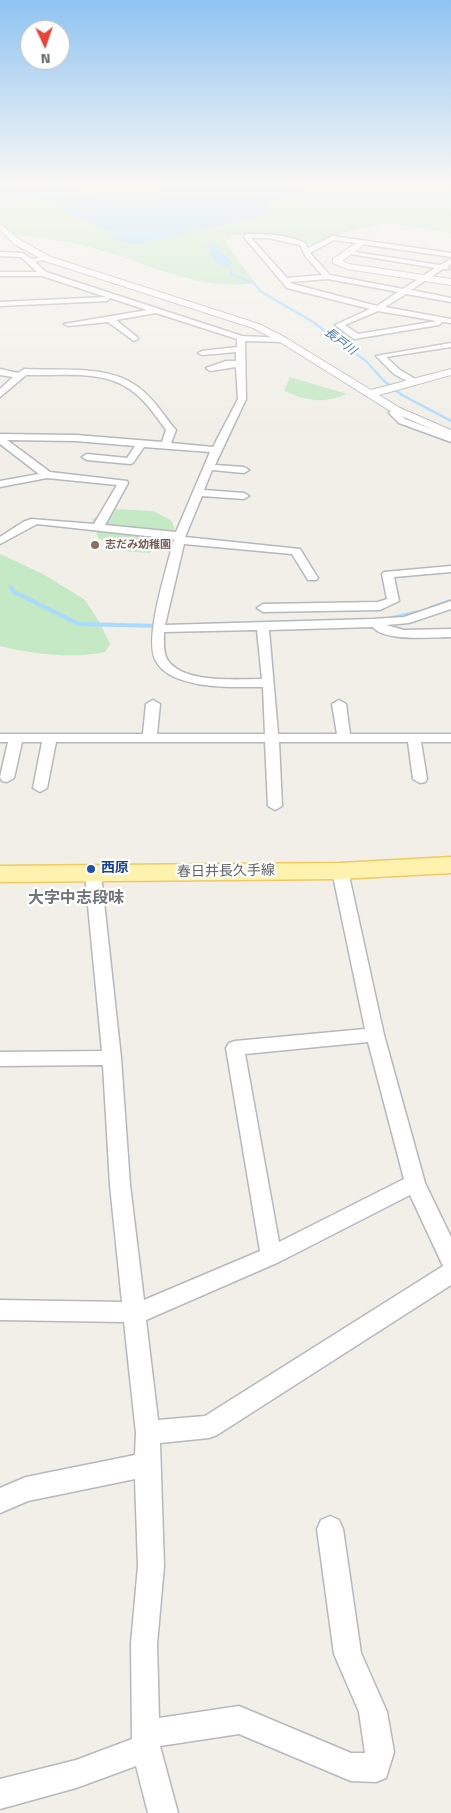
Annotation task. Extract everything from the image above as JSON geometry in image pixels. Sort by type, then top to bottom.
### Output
[{"type":"main road","name":"春日井長久手線","points":[[0,874],[340,871],[451,865]]},
{"type":"street","points":[[37,268],[43,274]]},
{"type":"street","points":[[76,268],[256,326],[283,340],[396,410],[451,434]]},
{"type":"street","points":[[274,268],[290,286],[376,308],[451,321]]},
{"type":"street","points":[[320,268],[328,277]]},
{"type":"street","points":[[357,268],[451,282]]},
{"type":"street","points":[[441,268],[376,308],[340,326],[357,337],[451,321]]},
{"type":"street","points":[[0,274],[43,274],[241,338],[283,340]]},
{"type":"street","points":[[285,280],[328,277],[451,300]]},
{"type":"street","points":[[0,304],[76,299],[124,299]]},
{"type":"street","points":[[80,307],[92,308]]},
{"type":"street","points":[[101,310],[126,316]]},
{"type":"street","points":[[68,320],[110,320],[157,310]]},
{"type":"street","points":[[110,320],[134,339]]},
{"type":"street","points":[[400,331],[407,338]]},
{"type":"street","points":[[241,338],[242,399],[208,467],[179,538],[159,626],[160,656],[163,663],[177,674],[201,682],[269,683]]},
{"type":"street","points":[[414,344],[420,351]]},
{"type":"street","points":[[409,383],[380,356],[451,345]]},
{"type":"street","points":[[202,353],[241,349]]},
{"type":"street","points":[[210,368],[226,364],[240,364]]},
{"type":"street","points":[[0,372],[22,376]]},
{"type":"street","points":[[0,394],[22,376],[24,372],[109,378],[128,384],[135,389],[171,430],[165,446]]},
{"type":"street","points":[[368,394],[451,372]]},
{"type":"street","points":[[396,410],[394,413],[402,421],[451,439]]},
{"type":"street","points":[[0,438],[76,438],[216,450]]},
{"type":"street","points":[[0,438],[47,475]]},
{"type":"street","points":[[87,457],[130,461],[141,444]]},
{"type":"street","points":[[208,467],[244,470]]},
{"type":"street","points":[[0,484],[47,475],[123,483],[98,527]]},
{"type":"street","points":[[197,493],[244,496]]},
{"type":"street","points":[[0,541],[11,537],[24,524],[30,522],[98,527],[296,551],[312,578]]},
{"type":"street","points":[[263,608],[380,606],[393,601],[388,574],[451,570]]},
{"type":"street","points":[[159,626],[263,627],[373,623],[405,620],[451,605]]},
{"type":"street","points":[[373,623],[384,630],[410,633],[451,633]]},
{"type":"street","points":[[263,627],[269,683],[275,806]]},
{"type":"street","points":[[150,738],[153,704]]},
{"type":"street","points":[[339,704],[344,738]]},
{"type":"street","points":[[0,738],[451,738]]},
{"type":"street","points":[[7,778],[16,738]]},
{"type":"street","points":[[40,788],[50,738]]},
{"type":"street","points":[[414,738],[420,779]]},
{"type":"street","points":[[340,871],[375,1035],[415,1183],[451,1260]]},
{"type":"street","points":[[94,874],[112,1058],[120,1185],[148,1433],[147,1465],[151,1566],[144,1644],[146,1741],[164,1813]]},
{"type":"street","points":[[271,1256],[235,1048],[375,1035]]},
{"type":"street","points":[[0,1059],[112,1058]]},
{"type":"street","points":[[0,1310],[135,1313],[271,1256],[415,1183]]},
{"type":"street","points":[[148,1433],[209,1427],[451,1273]]},
{"type":"street","points":[[0,1501],[26,1489],[147,1465]]},
{"type":"street","points":[[0,1794],[76,1774],[146,1741],[238,1720],[351,1768],[376,1768],[380,1752],[373,1712],[348,1654],[330,1529]]},
{"type":"green space","points":[[152,268],[244,268],[255,283],[234,285],[213,283],[171,274]]},
{"type":"green space","points":[[290,377],[347,394],[323,400],[301,397],[284,391]]},
{"type":"green space","points":[[113,509],[153,511],[172,521],[176,536],[161,543],[150,553],[123,551],[98,538],[92,519]]},
{"type":"green space","points":[[0,554],[43,574],[85,600],[100,623],[110,644],[105,652],[79,655],[52,655],[0,646]]},
{"type":"waterway","name":"長戸川","points":[[229,268],[231,269],[231,274],[255,284],[258,288]]},
{"type":"waterway","name":"長戸川","points":[[257,287],[260,291],[313,322],[366,361],[384,381],[402,395],[451,421]]},
{"type":"waterway","points":[[11,587],[14,592],[79,624],[160,626]]},
{"type":"waterway","points":[[431,608],[451,601]]},
{"type":"waterway","points":[[392,618],[419,612]]},
{"type":"place","name":"志だみ幼稚園","points":[[95,545]]},
{"type":"place","name":"西原","points":[[91,869]]},
{"type":"district","name":"大字中志段味","points":[[76,899]]}]
